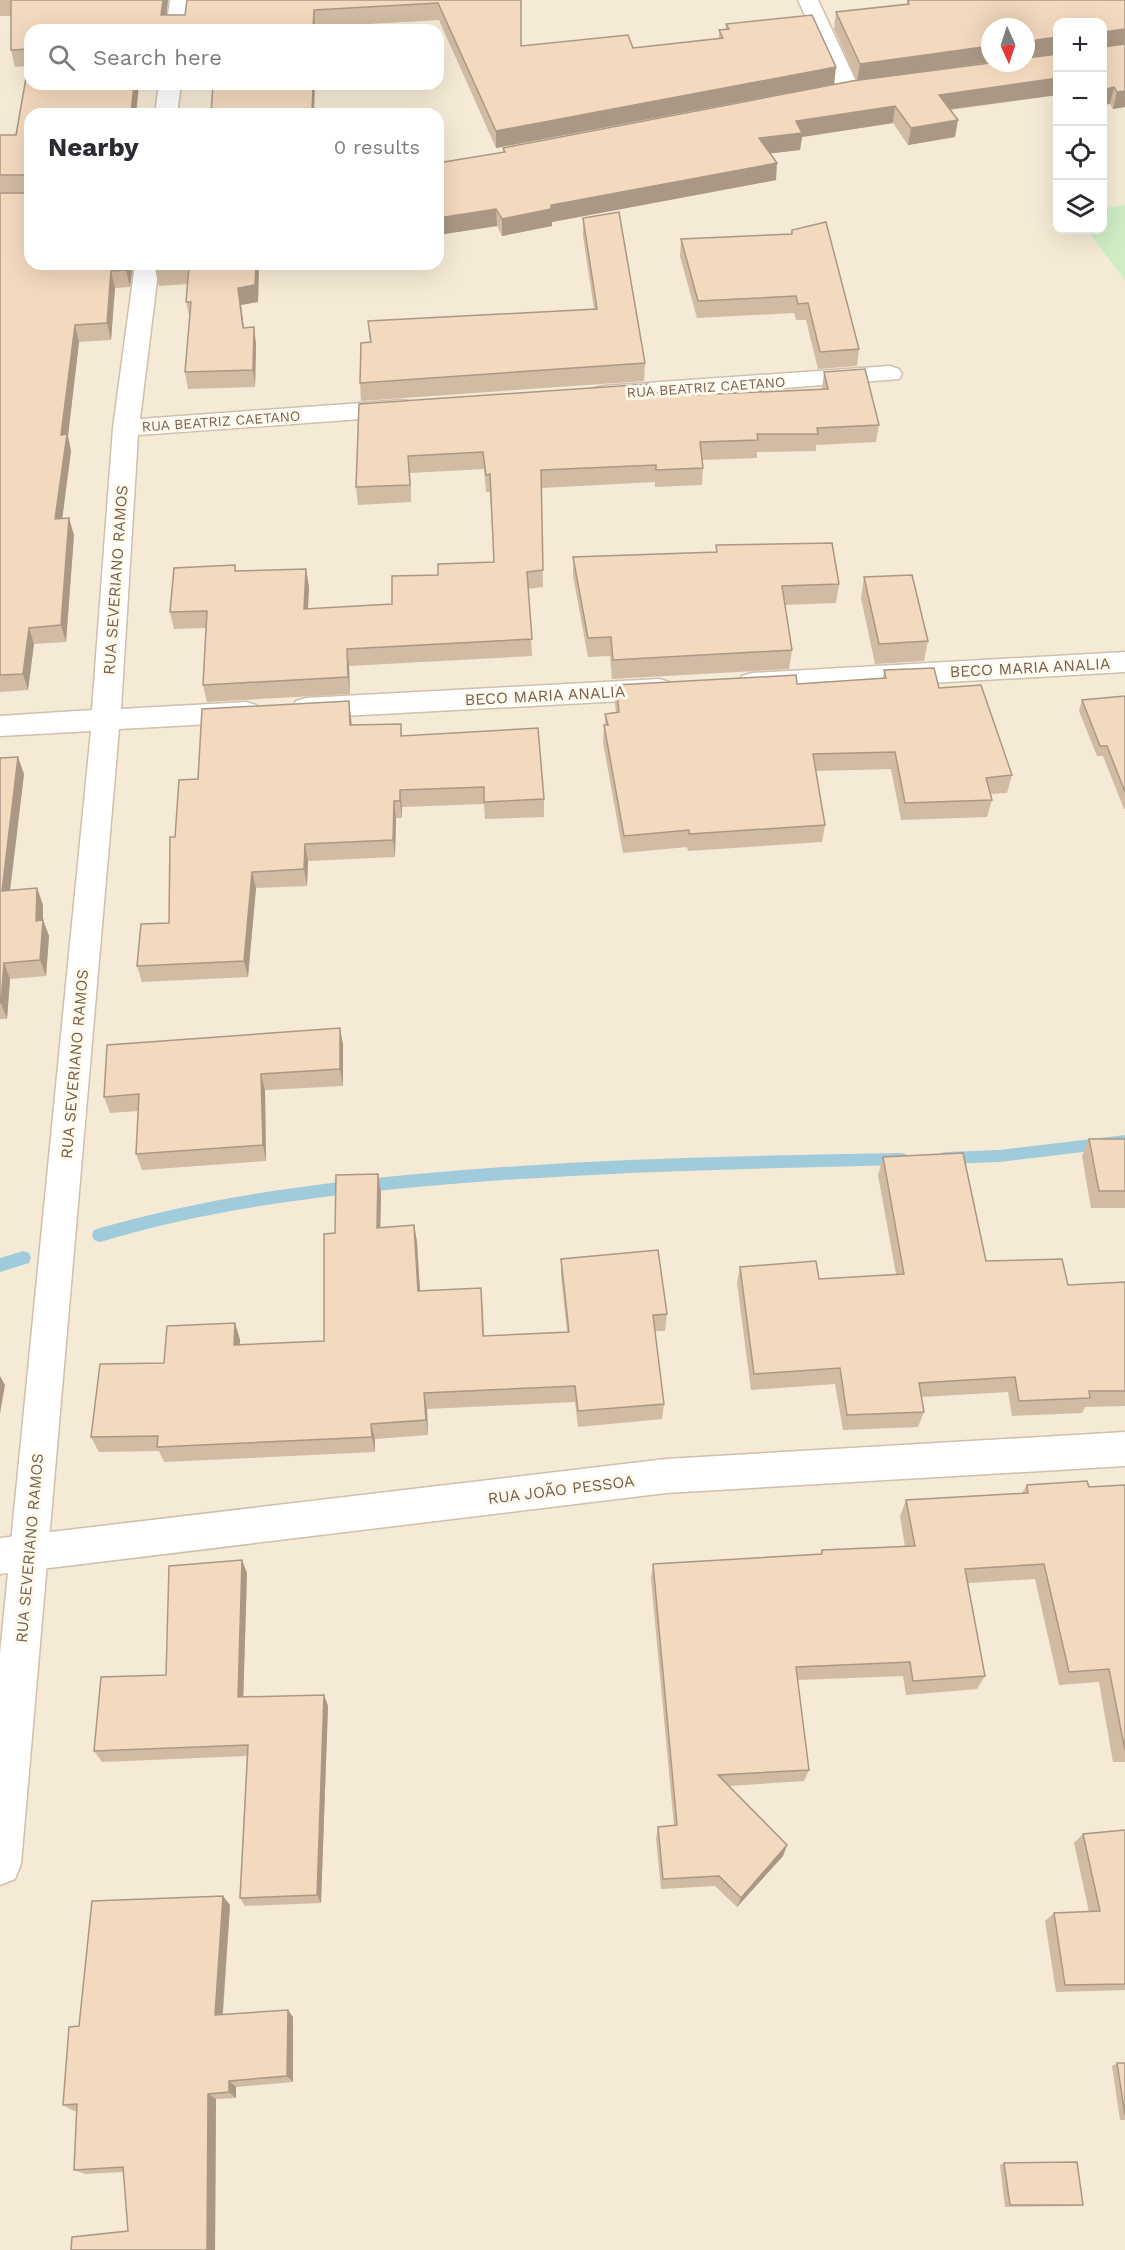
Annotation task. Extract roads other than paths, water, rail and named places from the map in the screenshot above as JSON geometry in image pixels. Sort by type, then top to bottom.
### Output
[{"type":"street","points":[[177,24],[180,0]]},
{"type":"street","points":[[808,0],[849,90]]},
{"type":"street","points":[[826,94],[872,87]]},
{"type":"street","points":[[167,108],[169,90]]},
{"type":"street","name":"RUA SEVERIANO RAMOS","points":[[0,1864],[14,1556],[106,719],[126,428],[146,270]]},
{"type":"street","name":"RUA BEATRIZ CAETANO","points":[[580,396],[890,374]]},
{"type":"street","name":"RUA BEATRIZ CAETANO","points":[[126,428],[424,406]]},
{"type":"street","name":"BECO MARIA ANALIA","points":[[721,685],[1125,662]]},
{"type":"street","name":"BECO MARIA ANALIA","points":[[0,726],[685,687]]},
{"type":"street","name":"RUA JOÃO PESSOA","points":[[14,1556],[666,1476],[1125,1449]]},
{"type":"waterway","points":[[946,1158],[999,1156],[1125,1141]]},
{"type":"waterway","points":[[100,1235],[169,1216],[238,1202],[380,1184],[575,1169],[901,1159]]},
{"type":"waterway","points":[[0,1265],[23,1258]]}]
